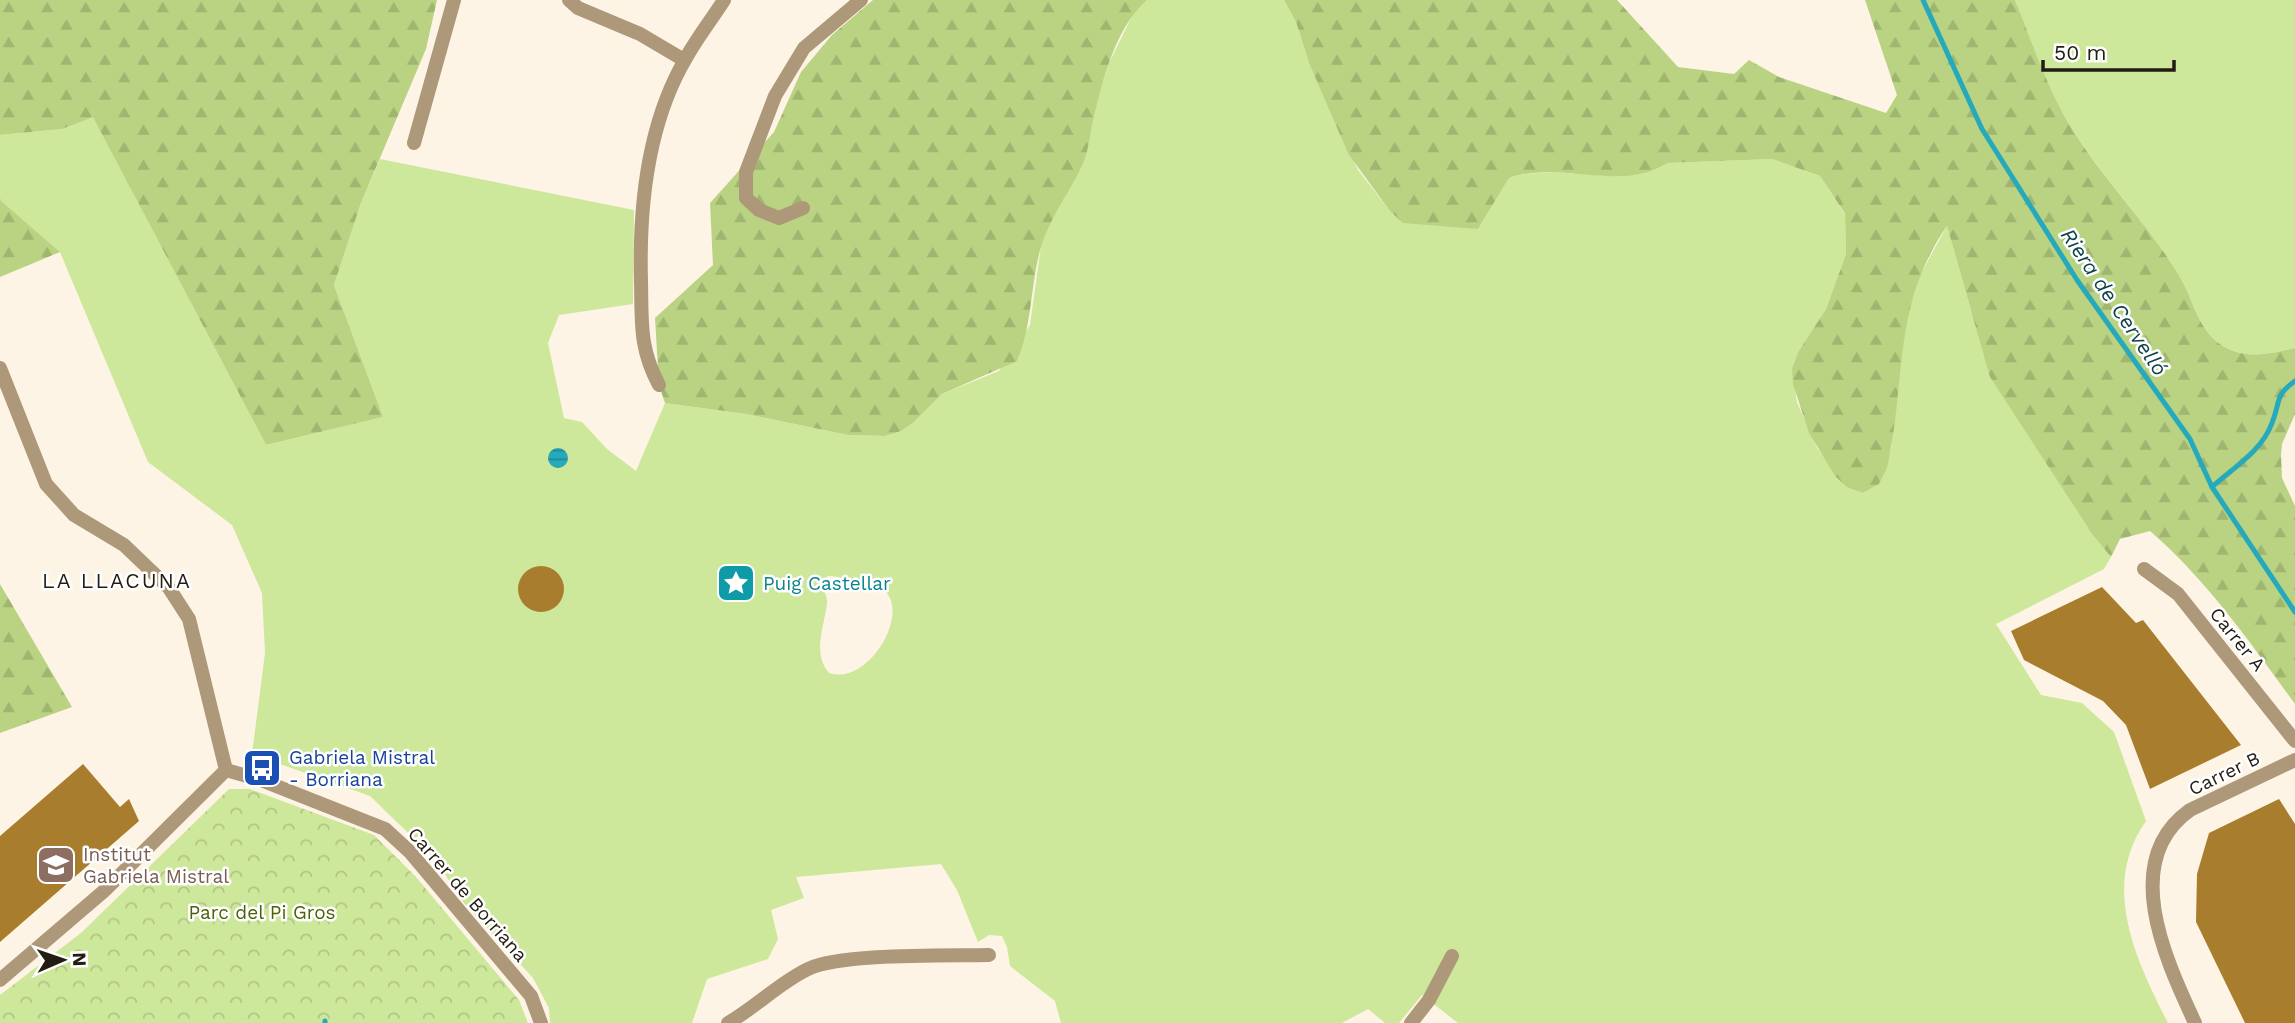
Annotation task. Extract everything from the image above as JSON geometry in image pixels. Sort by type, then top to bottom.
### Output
[{"type":"street","points":[[414,143],[454,0]]},
{"type":"street","points":[[569,0],[578,8],[640,34],[684,60]]},
{"type":"street","points":[[659,385],[645,359],[642,332],[640,243],[643,187],[661,119],[684,60],[724,0]]},
{"type":"street","points":[[803,208],[779,218],[760,210],[746,198],[746,172],[775,96],[804,48],[861,0]]},
{"type":"street","points":[[0,368],[46,484],[74,515],[133,553],[169,588],[189,619],[226,770],[104,891],[0,980]]},
{"type":"street","name":"Carrer A","points":[[2144,569],[2178,594],[2295,741]]},
{"type":"street","name":"Carrer B","points":[[2195,1023],[2159,936],[2153,889],[2162,844],[2180,818],[2190,810],[2295,760]]},
{"type":"street","name":"Carrer de Borriana","points":[[226,770],[253,777],[385,829],[410,852],[531,996],[541,1023]]},
{"type":"street","points":[[728,1023],[808,969],[819,965],[875,958],[989,955]]},
{"type":"street","points":[[1411,1023],[1429,1000],[1452,956]]},
{"type":"green space","points":[[0,0],[437,0],[426,49],[361,203],[334,285],[383,417],[266,445],[93,117],[62,129],[0,135]]},
{"type":"green space","points":[[873,0],[1147,0],[1126,25],[1118,40],[1101,88],[1084,161],[1041,247],[1026,332],[1017,361],[942,394],[915,421],[901,431],[884,436],[848,435],[746,414],[665,403],[659,385],[655,318],[713,265],[710,203],[774,132],[801,72],[832,35]]},
{"type":"green space","points":[[1147,0],[1284,0],[1296,22],[1309,63],[1358,170],[1390,211],[1478,229],[1509,178],[1549,172],[1631,175],[1668,163],[1772,159],[1820,176],[1845,215],[1846,254],[1826,309],[1798,352],[1792,368],[1797,402],[1817,448],[1848,488],[1863,493],[1879,484],[1891,450],[1904,326],[1920,275],[1947,226],[1970,307],[2046,460],[2111,557],[2104,569],[1996,624],[2041,695],[2082,703],[2114,732],[2146,821],[2132,846],[2126,871],[2124,897],[2128,923],[2145,974],[2168,1023],[1458,1023],[1422,995],[1399,1023],[1385,1023],[1368,1009],[1342,1023],[1061,1023],[1055,1001],[1010,966],[1002,936],[989,935],[978,942],[957,890],[941,864],[796,877],[804,898],[771,910],[778,939],[768,959],[707,979],[692,1023],[550,1023],[549,1008],[533,978],[464,903],[434,858],[370,796],[252,754],[265,653],[262,593],[232,525],[148,462],[60,252],[0,201],[0,135],[62,129],[93,116],[266,445],[383,417],[334,285],[361,203],[380,159],[634,210],[633,304],[559,315],[548,343],[564,418],[582,422],[607,449],[636,471],[665,403],[746,414],[848,435],[884,436],[915,421],[942,394],[999,371],[1030,325],[1041,246],[1046,229],[1065,197],[1109,63],[1135,10]],"holes":[[[828,576],[880,588],[886,592],[892,603],[888,632],[880,647],[870,660],[843,674],[829,673],[821,657],[827,601],[822,583]]]},
{"type":"green space","points":[[1284,0],[1617,0],[1678,67],[1734,74],[1749,60],[1779,77],[1886,113],[1897,95],[1865,0],[2015,0],[2041,68],[2065,117],[2100,169],[2169,260],[2208,332],[2223,346],[2241,353],[2267,354],[2295,348],[2295,414],[2282,444],[2281,455],[2282,478],[2295,506],[2295,704],[2209,591],[2150,531],[2120,539],[2111,557],[2093,535],[1990,377],[1947,226],[1929,256],[1909,315],[1887,468],[1879,484],[1863,493],[1848,488],[1835,476],[1809,433],[1793,384],[1792,368],[1798,352],[1826,309],[1846,254],[1845,214],[1820,176],[1772,159],[1668,163],[1649,172],[1630,175],[1529,173],[1509,178],[1478,229],[1403,223],[1390,211],[1349,155],[1309,63],[1296,22]]},
{"type":"green space","points":[[2015,0],[2295,0],[2295,348],[2267,354],[2241,353],[2223,346],[2208,332],[2169,260],[2087,151],[2065,117],[2041,68]]},
{"type":"green space","points":[[0,198],[1,201],[60,252],[0,277]]},
{"type":"green space","points":[[0,584],[72,707],[0,733]]},
{"type":"green space","name":"Parc del Pi Gros","points":[[229,789],[250,789],[374,835],[416,877],[519,1000],[528,1023],[0,1023],[0,995],[81,933]]},
{"type":"water","points":[[554,448],[562,448],[568,458],[562,468],[554,468],[548,462],[548,454]]},
{"type":"building","points":[[541,566],[558,572],[564,589],[558,606],[541,612],[524,606],[518,589],[524,572]]},
{"type":"building","points":[[2102,587],[2136,623],[2143,620],[2241,745],[2150,789],[2126,725],[2103,701],[2024,660],[2011,631]]},
{"type":"building","points":[[83,764],[120,807],[129,799],[139,821],[0,942],[0,836]]},
{"type":"building","points":[[2279,799],[2295,824],[2295,1023],[2245,1023],[2196,922],[2197,874],[2209,833]]},
{"type":"waterway","name":"Riera de Cervelló","points":[[1923,0],[1982,129],[2077,280],[2190,439],[2212,487],[2295,612]]},
{"type":"waterway","points":[[2212,487],[2261,442],[2272,423],[2281,395],[2295,381]]},
{"type":"place","name":"Puig Castellar","points":[[736,583]]},
{"type":"place","name":"Gabriela Mistral - Borriana","points":[[262,768]]},
{"type":"place","name":"Institut Gabriela Mistral","points":[[56,865]]},
{"type":"district","name":"LA LLACUNA","points":[[117,581]]}]
